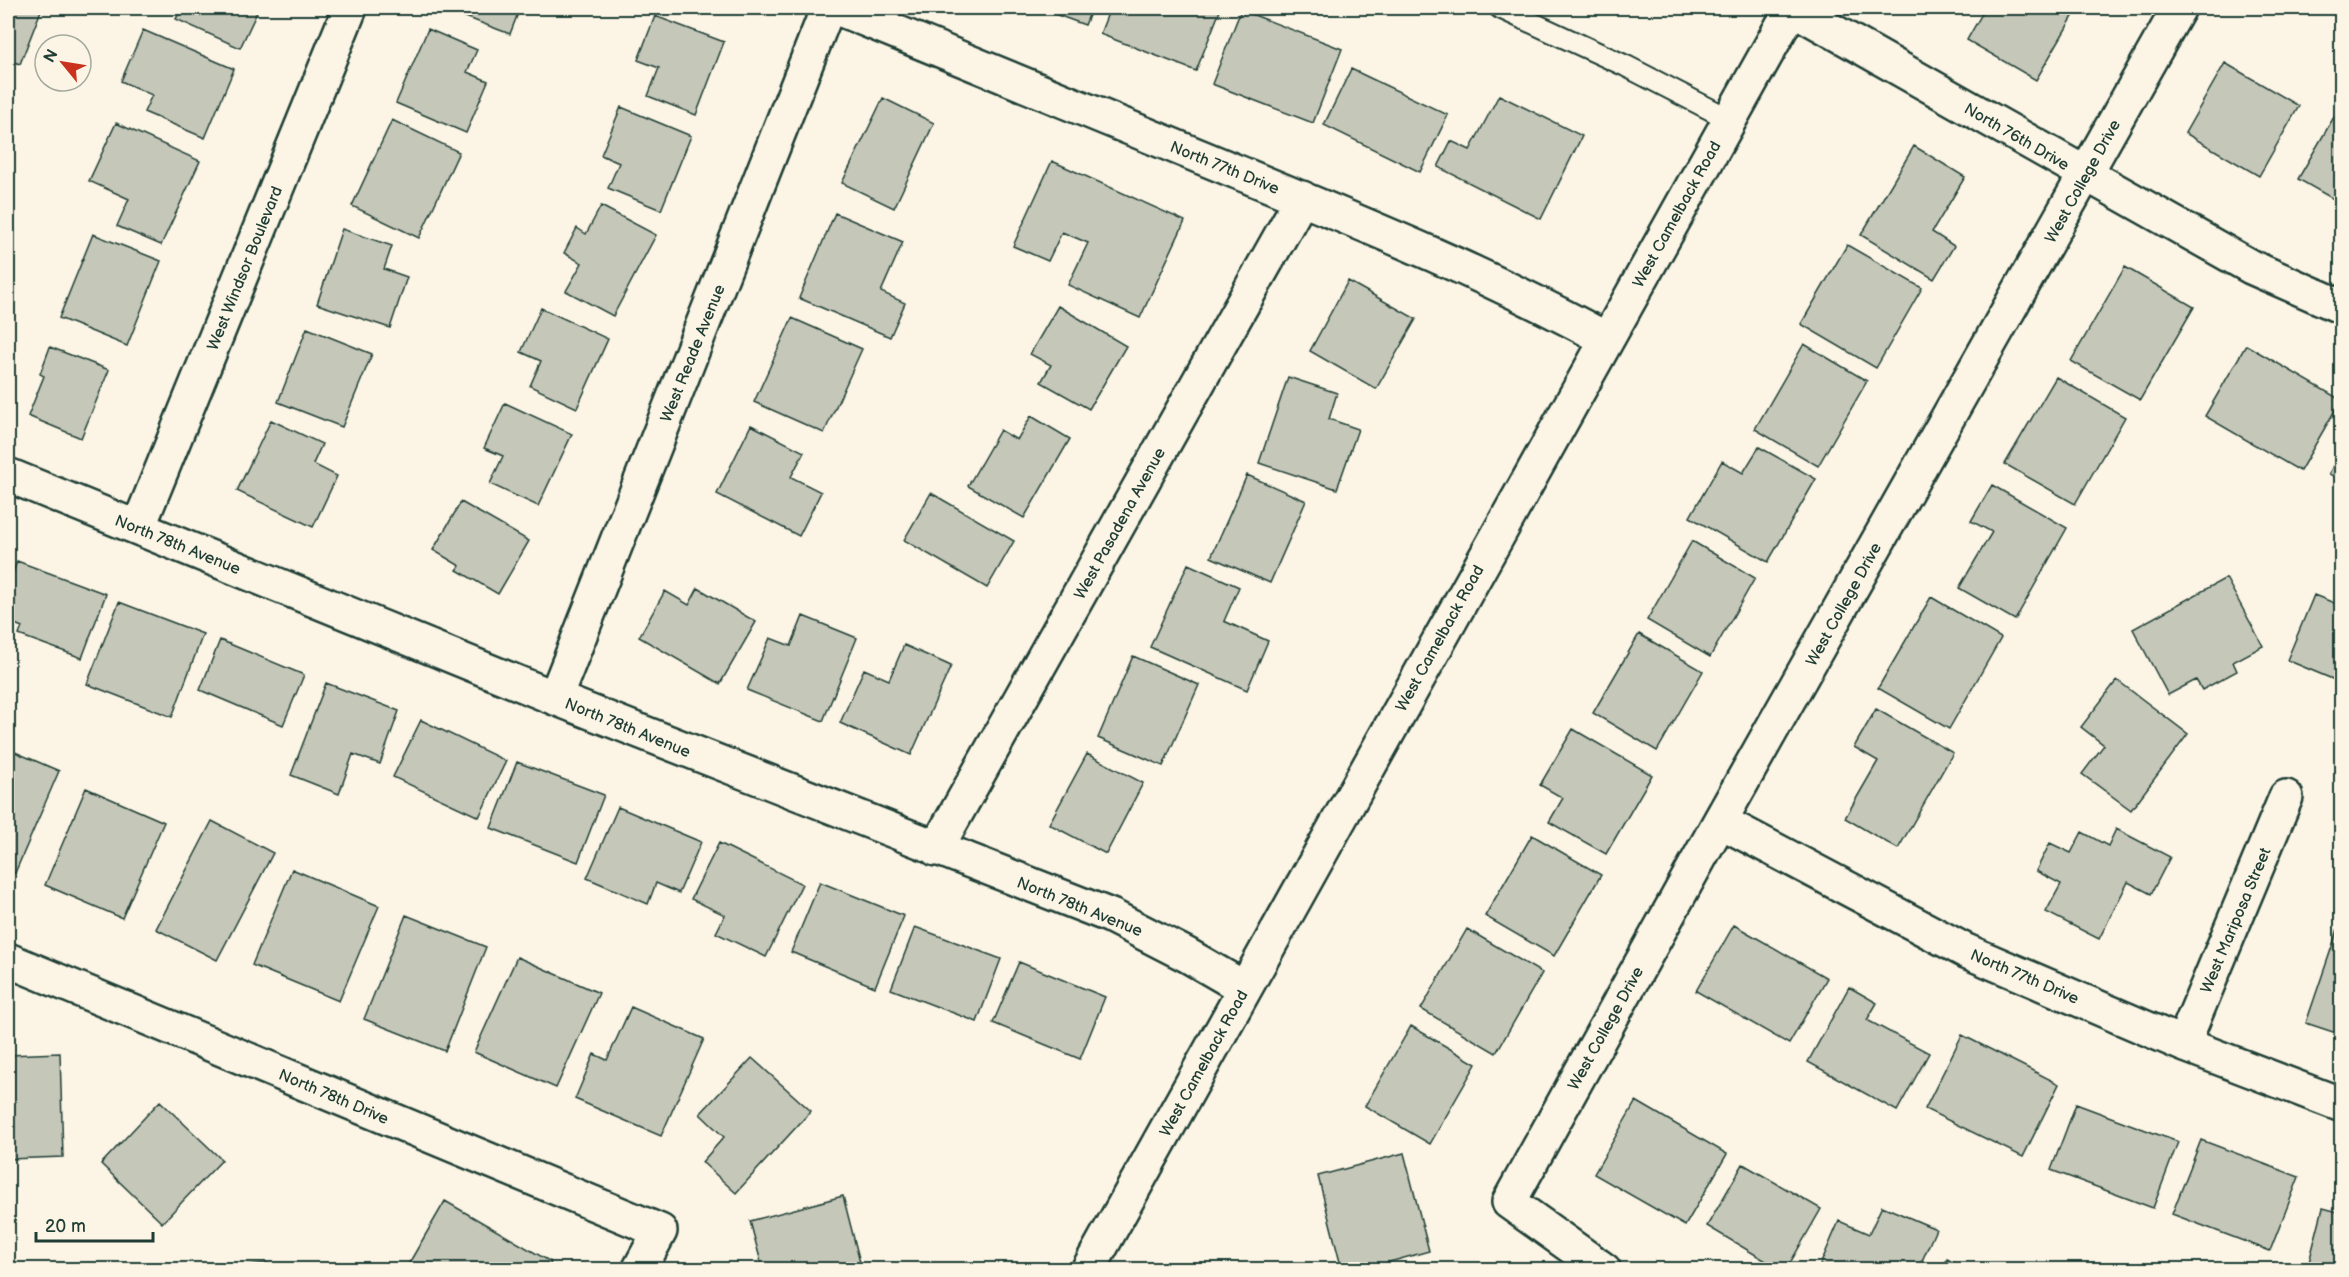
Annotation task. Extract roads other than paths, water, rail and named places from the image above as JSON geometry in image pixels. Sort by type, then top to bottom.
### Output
[{"type":"street","name":"West Windsor Boulevard","points":[[138,528],[350,8]]},
{"type":"street","name":"West Reade Avenue","points":[[555,698],[828,8]]},
{"type":"street","name":"North 77th Drive","points":[[837,8],[1302,198],[1490,280],[1606,339]]},
{"type":"street","name":"West Camelback Road","points":[[1088,1269],[1792,8]]},
{"type":"street","name":"North 76th Drive","points":[[1792,8],[2251,267],[2342,307]]},
{"type":"street","name":"West College Drive","points":[[1604,1269],[1509,1202],[1720,821],[2179,8]]},
{"type":"street","name":"West Pasadena Avenue","points":[[936,849],[1302,198]]},
{"type":"street","name":"North 78th Avenue","points":[[8,475],[555,698],[1111,916],[1187,955],[1244,988]]},
{"type":"street","name":"West Mariposa Street","points":[[2184,1044],[2286,797]]},
{"type":"street","name":"North 77th Drive","points":[[1720,821],[1965,951],[2184,1044],[2342,1105]]},
{"type":"street","name":"North 78th Drive","points":[[8,960],[660,1232],[639,1269]]},
{"type":"lane","points":[[1500,8],[1626,66],[1729,119]]}]
